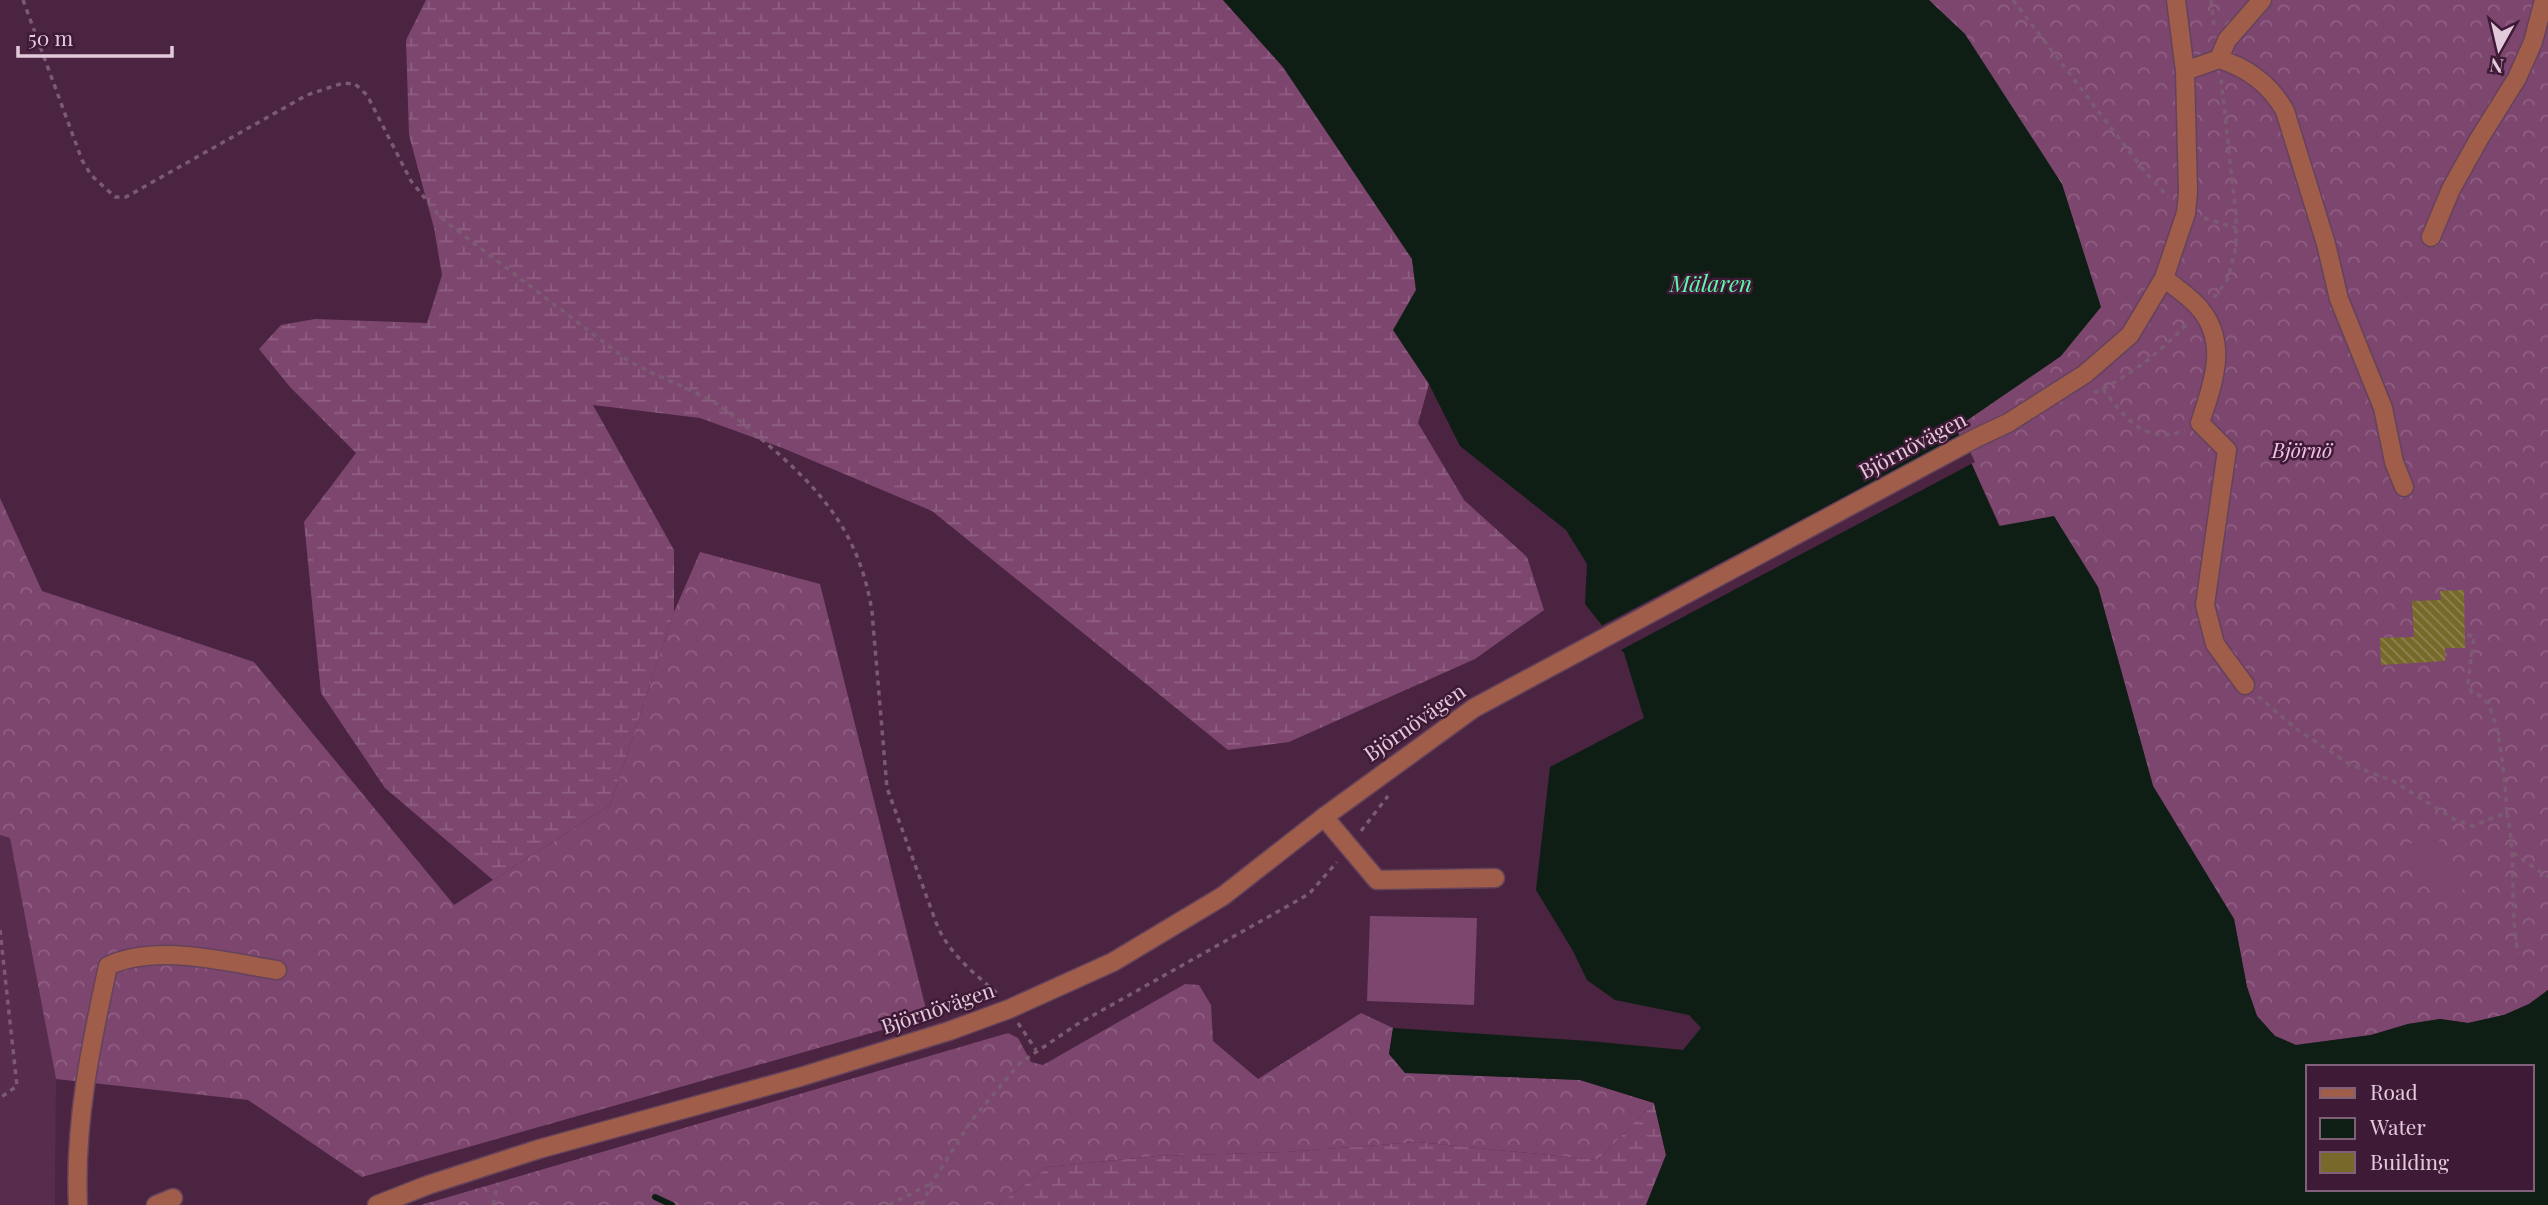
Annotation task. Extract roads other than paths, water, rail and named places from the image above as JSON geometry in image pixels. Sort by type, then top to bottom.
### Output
[{"type":"street","name":"Björnövägen","points":[[377,1205],[428,1185],[539,1149],[800,1077],[949,1031],[1009,1009],[1114,962],[1223,896],[1324,817],[1474,708],[2008,423],[2085,374],[2130,334],[2164,278],[2186,213],[2188,192],[2185,71],[2176,0]]},
{"type":"street","points":[[2219,59],[2227,40],[2262,0]]},
{"type":"street","points":[[2431,237],[2451,189],[2517,78],[2533,42],[2543,0]]},
{"type":"street","points":[[2185,71],[2219,59],[2253,74],[2276,95],[2284,111],[2326,244],[2339,299],[2383,408],[2394,462],[2404,487]]},
{"type":"street","points":[[2164,278],[2201,309],[2216,335],[2216,374],[2200,423],[2227,450],[2205,604],[2215,644],[2245,685]]},
{"type":"street","points":[[1324,817],[1377,880],[1495,878]]},
{"type":"street","points":[[78,1205],[78,1148],[83,1100],[108,966],[126,958],[147,955],[194,957],[277,970]]},
{"type":"water","name":"Mälaren","points":[[1223,0],[1929,0],[1965,34],[2062,184],[2101,307],[2061,356],[1956,428],[1999,526],[2054,516],[2098,587],[2153,786],[2234,919],[2247,987],[2257,1016],[2275,1036],[2296,1045],[2371,1035],[2408,1024],[2440,1019],[2468,1023],[2504,1015],[2529,1004],[2548,990],[2548,1205],[1646,1205],[1666,1155],[1654,1103],[1580,1080],[1405,1073],[1389,1054],[1393,1028],[1683,1050],[1701,1028],[1689,1015],[1615,1000],[1587,980],[1573,951],[1536,890],[1550,767],[1644,718],[1624,653],[1585,604],[1587,564],[1566,530],[1460,446],[1429,384],[1393,330],[1416,290],[1412,259],[1283,67]]},
{"type":"waterway","points":[[655,1197],[672,1205]]},
{"type":"park label","name":"Björnö","points":[[2302,451]]}]
